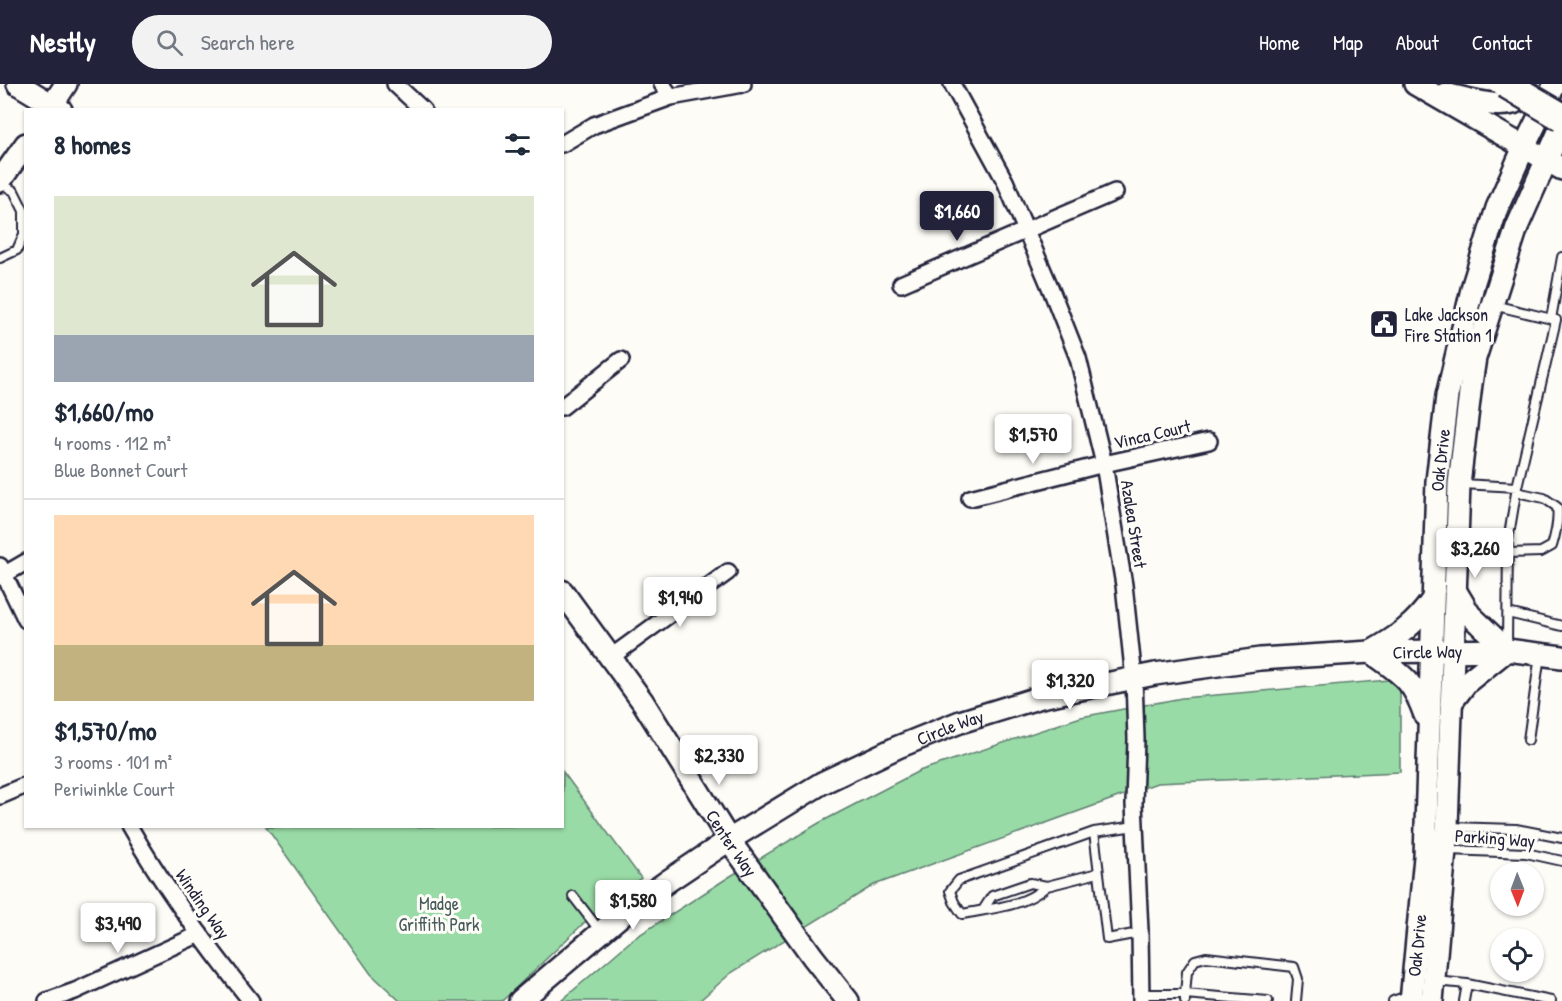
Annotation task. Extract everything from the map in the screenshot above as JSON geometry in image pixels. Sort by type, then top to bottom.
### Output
[{"type":"highway","points":[[1506,84],[1562,117]]},
{"type":"main road","points":[[18,84],[54,108],[66,84]]},
{"type":"main road","points":[[1419,86],[1497,105],[1524,98],[1531,84]]},
{"type":"main road","name":"Oak Drive","points":[[1433,991],[1437,826],[1451,703],[1462,376],[1469,298],[1497,208],[1555,84]]},
{"type":"main road","points":[[1419,86],[1554,164]]},
{"type":"main road","name":"Oak Drive","points":[[1437,826],[1428,724],[1437,481],[1447,396],[1475,358],[1517,227],[1554,164],[1562,125]]},
{"type":"main road","points":[[0,182],[24,147]]},
{"type":"main road","points":[[1483,253],[1506,260]]},
{"type":"main road","points":[[1469,298],[1492,304]]},
{"type":"main road","points":[[1437,481],[1459,484]]},
{"type":"main road","points":[[1451,703],[1467,682],[1507,650],[1470,615],[1455,590]]},
{"type":"main road","name":"Center Way","points":[[564,594],[611,657],[675,751],[729,840],[813,957],[848,1001]]},
{"type":"main road","points":[[1428,724],[1412,685],[1404,676],[1371,652],[1399,636],[1422,615],[1432,600]]},
{"type":"main road","name":"Circle Way","points":[[520,1001],[600,932],[668,881],[729,840],[822,783],[898,747],[960,722],[1041,697],[1134,679],[1260,659],[1371,652],[1507,650],[1562,657]]},
{"type":"main road","name":"Oak Drive","points":[[1405,999],[1436,849]]},
{"type":"street","points":[[395,84],[421,108]]},
{"type":"street","points":[[564,143],[594,125],[666,90],[743,84]]},
{"type":"street","name":"Azalea Street","points":[[952,84],[1005,181],[1078,358],[1104,464],[1124,585],[1134,679],[1135,826],[1141,998]]},
{"type":"street","points":[[901,285],[1115,192]]},
{"type":"street","points":[[564,405],[621,360]]},
{"type":"street","name":"Vinca Court","points":[[970,498],[1104,464],[1209,441]]},
{"type":"street","points":[[24,563],[1,572],[24,616]]},
{"type":"street","points":[[611,657],[728,572]]},
{"type":"street","points":[[0,796],[24,786]]},
{"type":"street","name":"Winding Way","points":[[130,828],[145,855],[251,1001]]},
{"type":"street","points":[[46,1001],[96,982],[201,934]]},
{"type":"lane","points":[[0,182],[14,191],[24,211],[24,234],[16,250],[0,258]]},
{"type":"lane","points":[[1551,319],[1562,257]]},
{"type":"lane","points":[[1492,304],[1556,320],[1517,489],[1508,541],[1507,650]]},
{"type":"lane","points":[[1459,484],[1517,489],[1544,498],[1557,507],[1556,533],[1552,546],[1541,552],[1508,553]]},
{"type":"lane","points":[[1508,613],[1562,626]]},
{"type":"lane","points":[[1528,740],[1540,653]]},
{"type":"lane","points":[[1047,886],[1034,897],[998,909],[962,914],[950,891],[959,880],[1094,832],[1135,826]]},
{"type":"lane","name":"Parking Way","points":[[1437,826],[1516,829],[1562,838]]},
{"type":"lane","points":[[1094,832],[1107,939],[1139,933]]},
{"type":"lane","name":"Parking Way","points":[[1436,849],[1526,853],[1562,861]]},
{"type":"lane","points":[[982,910],[992,896],[1030,883],[1047,886],[1098,873]]},
{"type":"lane","points":[[573,896],[600,932]]},
{"type":"lane","points":[[1185,997],[1187,972],[1195,960],[1206,957],[1294,967],[1298,978],[1296,1001]]},
{"type":"lane","points":[[1464,1001],[1467,984]]},
{"type":"lane","points":[[1433,991],[1467,984],[1551,1001]]},
{"type":"lane","points":[[1141,998],[1185,997],[1268,1001]]},
{"type":"green space","points":[[1400,679],[1400,772],[1157,783],[874,885],[731,973],[699,1001],[561,1001],[633,939],[729,877],[819,823],[919,771],[1081,717],[1182,698]]},
{"type":"green space","name":"Madge Griffith Park","points":[[564,773],[641,878],[586,921],[502,1001],[400,1001],[371,974],[267,828],[564,828]]},
{"type":"place","name":"Lake Jackson Fire Station 1","points":[[1384,324]]}]
